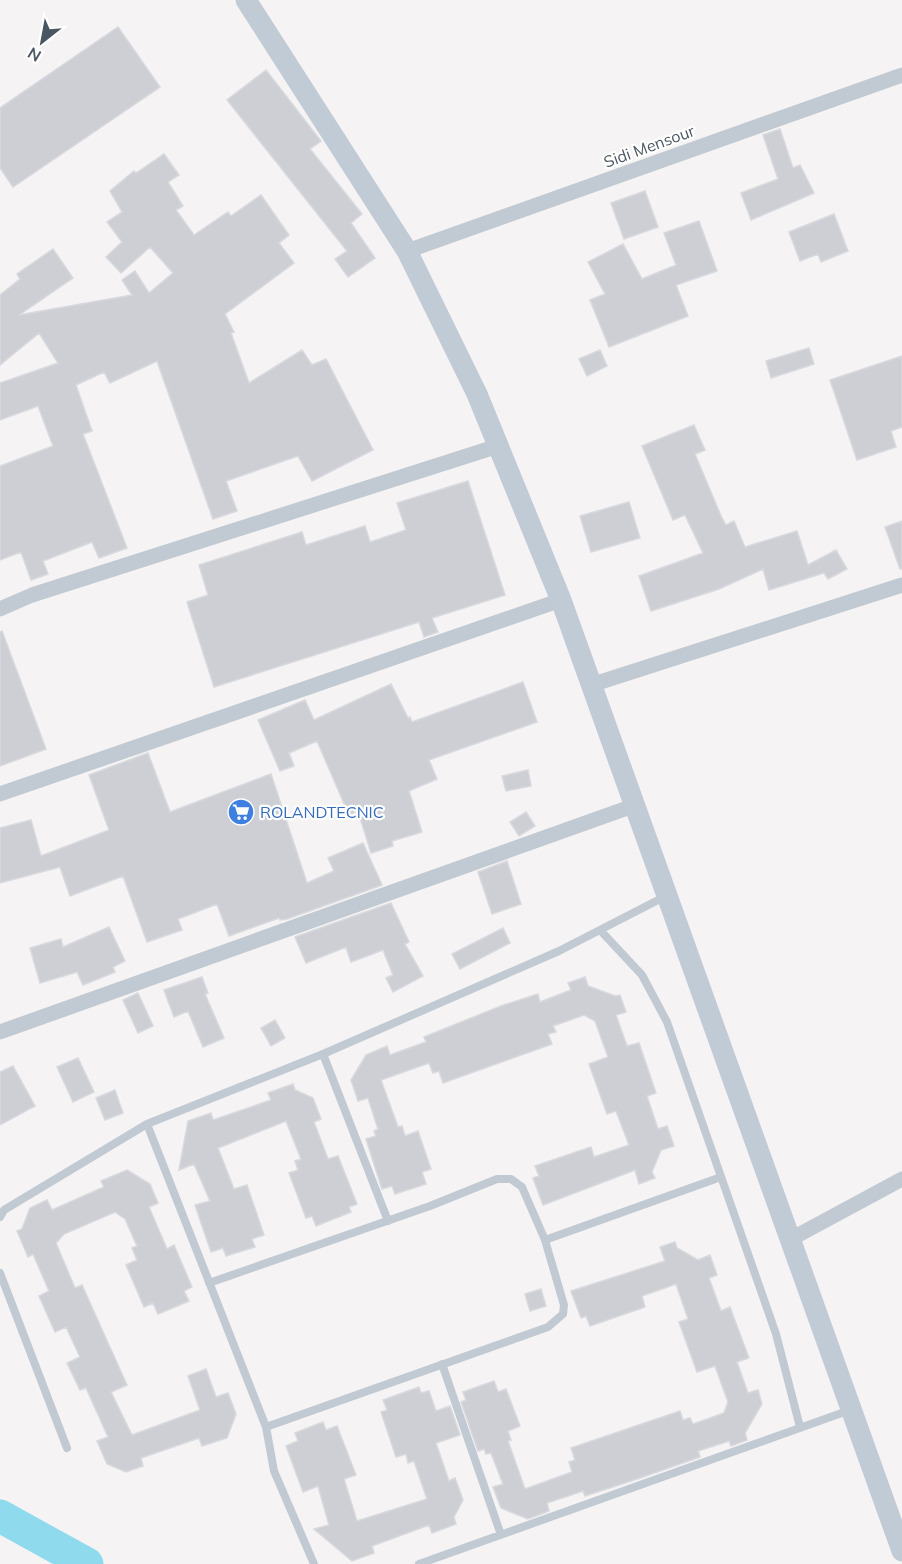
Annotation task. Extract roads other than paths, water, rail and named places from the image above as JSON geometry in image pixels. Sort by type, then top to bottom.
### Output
[{"type":"main road","points":[[246,0],[407,251],[477,394],[561,600],[902,1551]]},
{"type":"street","name":"Sidi Mensour","points":[[407,251],[902,75]]},
{"type":"street","points":[[0,609],[32,595],[498,446]]},
{"type":"street","points":[[591,686],[902,585]]},
{"type":"street","points":[[0,794],[561,600]]},
{"type":"street","points":[[0,1032],[633,806]]},
{"type":"street","points":[[789,1239],[902,1179]]},
{"type":"lane","points":[[0,1217],[4,1210],[147,1124],[323,1053],[559,951],[666,896]]},
{"type":"lane","points":[[600,930],[642,975],[667,1022],[776,1334],[800,1427]]},
{"type":"lane","points":[[323,1053],[387,1221]]},
{"type":"lane","points":[[147,1124],[266,1426],[274,1471],[314,1564]]},
{"type":"lane","points":[[545,1240],[721,1177]]},
{"type":"lane","points":[[209,1283],[504,1178],[516,1181],[522,1187],[545,1240],[564,1305],[563,1314],[548,1327],[266,1426]]},
{"type":"lane","points":[[0,1273],[67,1448]]},
{"type":"lane","points":[[442,1364],[501,1534]]},
{"type":"lane","points":[[419,1564],[851,1410]]},
{"type":"waterway","points":[[0,1516],[87,1564]]},
{"type":"place","name":"ROLANDTECNIC","points":[[241,812]]}]
